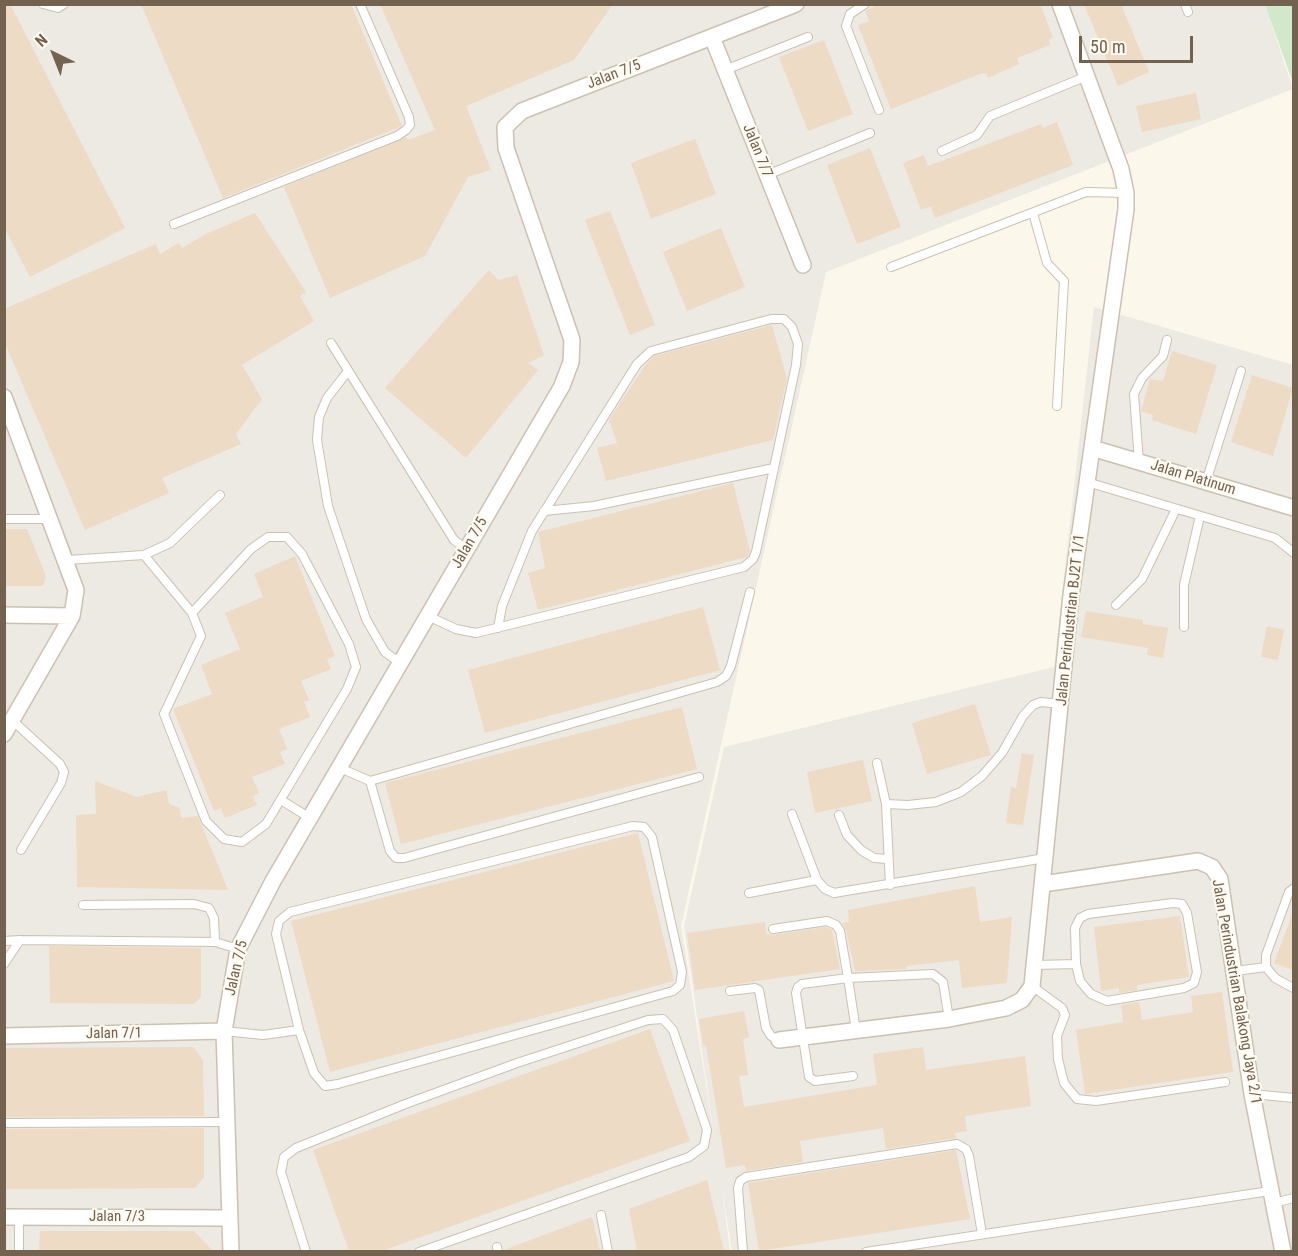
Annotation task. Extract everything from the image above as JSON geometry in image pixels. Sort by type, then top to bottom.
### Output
[{"type":"street","name":"Jalan 7/5","points":[[231,1251],[225,1122],[224,1031],[238,949],[255,913],[562,386],[571,362],[572,340],[506,148],[505,127],[522,111],[796,4]]},
{"type":"street","name":"Jalan Perindustrian BJ2T 1/1","points":[[1032,986],[1071,596],[1126,193],[1121,169],[1060,4]]},
{"type":"street","name":"Jalan 7/7","points":[[712,37],[803,266]]},
{"type":"street","points":[[4,397],[10,429],[67,560],[76,590],[72,616],[9,720],[4,734]]},
{"type":"street","name":"Jalan Platinum","points":[[1092,448],[1293,508]]},
{"type":"street","points":[[4,615],[72,616]]},
{"type":"street","name":"Jalan Perindustrian Balakong Jaya 2/1","points":[[1042,884],[1198,861],[1212,867],[1220,879],[1252,1094],[1283,1251]]},
{"type":"street","points":[[779,1040],[949,1019],[1006,1008],[1022,1000],[1032,986]]},
{"type":"street","name":"Jalan 7/1","points":[[4,1036],[224,1031]]},
{"type":"street","name":"Jalan 7/3","points":[[12,1217],[229,1218]]},
{"type":"lane","points":[[43,4],[58,8],[64,4]]},
{"type":"lane","points":[[174,224],[397,136],[406,130],[410,125],[409,117],[360,4]]},
{"type":"lane","points":[[865,4],[850,14],[846,26],[879,110]]},
{"type":"lane","points":[[725,69],[808,37]]},
{"type":"lane","points":[[942,151],[977,135],[990,116],[1087,76]]},
{"type":"lane","points":[[767,175],[870,133]]},
{"type":"lane","points":[[891,267],[1086,192],[1126,193]]},
{"type":"lane","points":[[1033,213],[1047,263],[1064,281],[1057,406]]},
{"type":"lane","points":[[428,615],[456,629],[476,633],[498,628],[744,567],[756,552],[774,468],[798,344],[792,327],[784,320],[771,319],[651,351],[637,364],[532,531],[502,606],[498,628]]},
{"type":"lane","points":[[1139,462],[1134,394],[1142,378],[1162,356],[1167,340]]},
{"type":"lane","points":[[331,343],[454,540],[466,549]]},
{"type":"lane","points":[[348,371],[327,398],[319,417],[317,440],[328,506],[366,619],[385,652],[400,663]]},
{"type":"lane","points":[[1206,482],[1240,371]]},
{"type":"lane","points":[[544,511],[594,506],[774,468]]},
{"type":"lane","points":[[1087,482],[1275,538],[1293,553]]},
{"type":"lane","points":[[67,560],[144,555],[170,543],[220,495]]},
{"type":"lane","points":[[1116,605],[1142,579],[1154,559],[1176,508]]},
{"type":"lane","points":[[1184,627],[1184,585],[1200,516]]},
{"type":"lane","points":[[4,519],[50,519]]},
{"type":"lane","points":[[144,555],[192,613],[201,636],[164,714],[206,821],[224,839],[242,842],[266,824],[347,689],[356,667],[349,644],[302,554],[287,537],[268,537],[251,549],[192,613]]},
{"type":"lane","points":[[340,768],[370,781],[717,682],[726,676],[731,666],[750,592]]},
{"type":"lane","points":[[886,804],[908,805],[936,801],[961,792],[982,777],[1002,753],[1023,716],[1033,705],[1041,702],[1062,704]]},
{"type":"lane","points":[[9,720],[60,764],[64,772],[61,783],[21,850]]},
{"type":"lane","points":[[877,763],[886,804],[890,885]]},
{"type":"lane","points":[[370,781],[390,851],[396,858],[404,858],[699,777]]},
{"type":"lane","points":[[281,800],[310,818]]},
{"type":"lane","points":[[792,814],[817,880],[825,889],[834,893],[1045,858]]},
{"type":"lane","points":[[839,815],[847,835],[861,850],[874,858],[887,859]]},
{"type":"lane","points":[[633,826],[644,827],[652,837],[682,972],[680,985],[673,991],[325,1086],[314,1073],[299,1030],[276,934],[279,921],[290,912],[633,826]]},
{"type":"lane","points":[[749,893],[817,880]]},
{"type":"lane","points":[[1293,888],[1289,892],[1266,955],[1266,968],[1275,978],[1293,988]]},
{"type":"lane","points":[[1173,903],[1182,904],[1187,913],[1197,972],[1194,983],[1184,988],[1107,1001],[1091,994],[1080,981],[1076,964],[1075,928],[1080,918],[1088,914],[1173,903]]},
{"type":"lane","points":[[83,905],[194,904],[209,908],[214,918],[215,942]]},
{"type":"lane","points":[[773,929],[826,921],[836,925],[840,932],[856,1031]]},
{"type":"lane","points":[[4,964],[20,940]]},
{"type":"lane","points":[[4,941],[215,942],[238,949]]},
{"type":"lane","points":[[1035,965],[1076,964]]},
{"type":"lane","points":[[1234,970],[1266,968]]},
{"type":"lane","points":[[853,1076],[816,1081],[809,1077],[802,1038],[798,987],[802,984],[848,978],[933,974],[943,982],[949,1019]]},
{"type":"lane","points":[[1032,986],[1062,1008],[1065,1015],[1056,1036],[1058,1059],[1064,1083],[1077,1099],[1096,1101],[1225,1082]]},
{"type":"lane","points":[[730,991],[755,988],[759,990],[766,1028],[771,1036],[779,1040]]},
{"type":"lane","points":[[306,1251],[282,1172],[284,1157],[296,1148],[408,1102],[648,1020],[663,1019],[673,1030],[707,1130],[704,1146],[689,1157],[419,1251]]},
{"type":"lane","points":[[224,1031],[263,1035],[299,1030]]},
{"type":"lane","points":[[1252,1094],[1293,1098]]},
{"type":"lane","points":[[4,1123],[225,1122]]},
{"type":"lane","points":[[743,1251],[738,1188],[740,1181],[746,1176],[957,1144],[966,1149],[969,1156],[982,1234]]},
{"type":"lane","points":[[866,1251],[1271,1197],[1293,1198]]},
{"type":"lane","points":[[601,1215],[608,1251]]},
{"type":"lane","points":[[12,1217],[19,1251]]},
{"type":"shaded area","points":[[5,5],[1265,5],[1293,89],[826,272],[681,926],[716,1149],[684,926],[724,747],[1054,667],[1094,307],[1293,365],[1293,1251],[732,1251],[722,1188],[730,1251],[5,1252]]},
{"type":"green space","points":[[1265,5],[1293,5],[1293,83]]},
{"type":"building","points":[[4,4],[10,4],[125,228],[30,277],[4,227]]},
{"type":"building","points":[[141,4],[351,4],[402,126],[223,198]]},
{"type":"building","points":[[380,4],[613,4],[574,60],[466,106],[491,170],[468,177],[425,256],[330,298],[284,187],[406,137],[408,140],[435,130]]},
{"type":"building","points":[[880,4],[1040,4],[1053,37],[1049,39],[1050,45],[1017,58],[1019,64],[988,78],[986,73],[980,74],[891,109],[858,25],[869,21],[865,11]]},
{"type":"building","points":[[1084,4],[1121,4],[1149,72],[1118,86]]},
{"type":"building","points":[[824,40],[853,114],[808,131],[779,57]]},
{"type":"building","points":[[1196,93],[1201,119],[1142,132],[1136,106]]},
{"type":"building","points":[[1057,122],[1073,165],[935,218],[931,206],[921,210],[903,163],[924,155],[928,166],[1041,124],[1043,128]]},
{"type":"building","points":[[695,139],[716,194],[651,219],[631,163]]},
{"type":"building","points":[[870,148],[901,227],[857,244],[827,165]]},
{"type":"building","points":[[610,211],[655,325],[630,335],[585,220]]},
{"type":"building","points":[[255,213],[306,292],[300,296],[314,321],[242,365],[262,399],[236,434],[241,444],[162,478],[169,493],[85,530],[4,341],[4,309],[156,244],[160,254],[179,243],[182,248],[206,234]]},
{"type":"building","points":[[721,228],[745,287],[687,311],[663,252]]},
{"type":"building","points":[[489,270],[498,280],[517,275],[544,355],[528,363],[538,370],[466,458],[385,388]]},
{"type":"building","points":[[772,325],[787,379],[773,440],[606,481],[597,448],[617,443],[609,420],[646,364],[654,356]]},
{"type":"building","points":[[1172,351],[1217,365],[1196,434],[1152,420],[1153,415],[1141,411],[1150,379],[1163,381]]},
{"type":"building","points":[[1252,375],[1293,388],[1273,456],[1231,442]]},
{"type":"building","points":[[733,483],[750,551],[747,557],[538,610],[528,573],[545,568],[538,532]]},
{"type":"building","points":[[4,529],[27,529],[46,576],[43,586],[4,586]]},
{"type":"building","points":[[295,556],[335,656],[327,659],[331,669],[301,681],[309,700],[304,702],[310,717],[279,729],[287,749],[280,752],[285,764],[252,777],[259,793],[253,796],[257,805],[225,818],[221,808],[214,811],[173,709],[212,694],[201,665],[240,649],[225,613],[263,597],[254,574]]},
{"type":"building","points":[[703,607],[720,670],[485,733],[468,670]]},
{"type":"building","points":[[1086,611],[1143,620],[1143,624],[1168,628],[1163,658],[1147,655],[1148,648],[1081,637]]},
{"type":"building","points":[[1267,626],[1284,630],[1278,660],[1261,657]]},
{"type":"building","points":[[975,704],[991,755],[927,774],[912,723]]},
{"type":"building","points":[[682,707],[697,769],[401,844],[385,783]]},
{"type":"building","points":[[1022,753],[1034,755],[1023,825],[1006,823],[1011,787],[1016,788]]},
{"type":"building","points":[[863,760],[872,801],[815,813],[807,772]]},
{"type":"building","points":[[95,781],[137,797],[166,790],[169,804],[180,808],[181,818],[198,816],[228,890],[77,887],[76,815],[96,814]]},
{"type":"building","points":[[638,833],[674,981],[330,1072],[291,921]]},
{"type":"building","points":[[975,886],[980,922],[1012,917],[1007,983],[962,988],[959,960],[906,966],[907,969],[855,971],[846,930],[842,923],[849,922],[848,910]]},
{"type":"building","points":[[1180,916],[1189,977],[1137,985],[1137,990],[1119,993],[1119,988],[1101,991],[1094,927]]},
{"type":"building","points":[[1293,916],[1293,970],[1274,963]]},
{"type":"building","points":[[765,922],[766,934],[773,935],[826,927],[832,930],[840,969],[695,990],[687,933]]},
{"type":"building","points":[[49,946],[201,948],[201,997],[194,1004],[50,1003]]},
{"type":"building","points":[[1222,992],[1233,1072],[1085,1094],[1076,1030],[1123,1022],[1121,1005],[1139,1002],[1142,1020],[1193,1012],[1191,996]]},
{"type":"building","points":[[744,1011],[749,1037],[743,1039],[748,1075],[739,1076],[744,1107],[877,1085],[873,1054],[923,1047],[926,1070],[1025,1056],[1031,1106],[965,1116],[967,1131],[955,1133],[956,1138],[886,1149],[883,1128],[800,1141],[803,1162],[746,1171],[745,1165],[726,1168],[706,1045],[703,1045],[699,1019]]},
{"type":"building","points":[[650,1029],[690,1141],[382,1251],[349,1251],[313,1150]]},
{"type":"building","points":[[193,1047],[203,1060],[204,1116],[4,1117],[4,1048]]},
{"type":"building","points":[[204,1128],[204,1177],[195,1188],[4,1189],[4,1129]]},
{"type":"building","points":[[956,1150],[970,1219],[759,1251],[748,1183]]},
{"type":"building","points":[[707,1180],[724,1251],[637,1251],[629,1209]]},
{"type":"building","points":[[592,1217],[600,1251],[504,1251],[504,1250]]},
{"type":"building","points":[[40,1231],[194,1231],[213,1251],[39,1251]]}]
